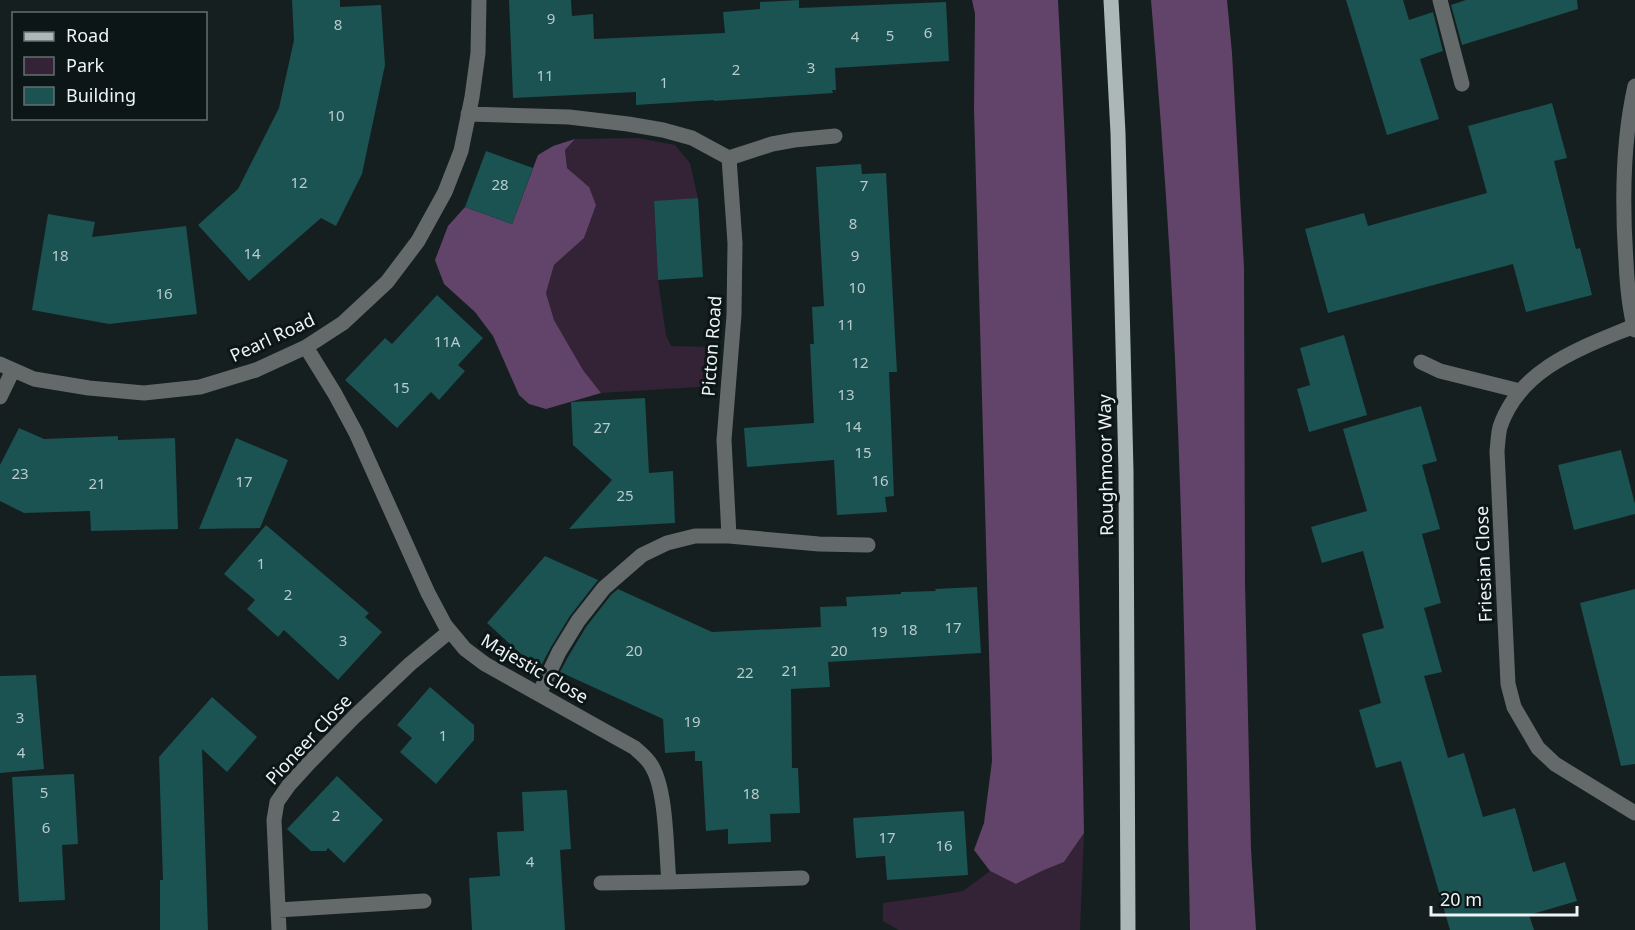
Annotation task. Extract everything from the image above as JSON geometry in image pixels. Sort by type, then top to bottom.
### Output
[{"type":"main road","name":"Roughmoor Way","points":[[1111,0],[1118,133],[1126,472],[1128,930]]},
{"type":"street","name":"Pearl Road","points":[[7,367],[34,379],[89,388],[144,393],[200,387],[256,370],[306,347],[343,323],[387,282],[418,241],[445,192],[461,151],[468,114],[478,53],[479,0]]},
{"type":"street","points":[[1440,0],[1462,84]]},
{"type":"street","points":[[1634,328],[1627,283],[1623,222],[1626,131],[1635,86]]},
{"type":"street","points":[[468,114],[569,117],[628,124],[692,138],[729,158],[783,142],[835,136]]},
{"type":"street","name":"Picton Road","points":[[729,158],[735,243],[734,315],[724,440],[729,536]]},
{"type":"street","name":"Friesian Close","points":[[1634,328],[1562,356],[1539,373],[1520,391],[1508,410],[1500,429],[1497,451],[1508,684],[1514,707],[1538,748],[1555,764],[1635,813]]},
{"type":"street","name":"Majestic Close","points":[[306,347],[356,433],[428,593],[445,625],[465,649],[485,664],[635,748],[651,764],[661,793],[669,882]]},
{"type":"street","points":[[1420,362],[1440,371],[1520,391]]},
{"type":"street","points":[[0,397],[7,367]]},
{"type":"street","points":[[539,694],[559,652],[578,621],[604,588],[642,555],[667,543],[695,536],[729,536],[819,544],[868,545]]},
{"type":"street","name":"Pioneer Close","points":[[279,930],[274,820],[277,802],[289,785],[353,718],[410,664],[450,631]]},
{"type":"street","points":[[601,883],[802,878]]},
{"type":"street","points":[[278,910],[424,901]]},
{"type":"green space","points":[[638,138],[675,145],[690,163],[698,198],[654,202],[658,280],[666,335],[671,346],[712,347],[715,386],[601,393],[583,370],[554,320],[546,293],[554,265],[584,238],[589,187],[567,168],[565,150],[575,139]]},
{"type":"green space","points":[[1084,833],[1080,930],[899,930],[883,921],[883,903],[963,891],[990,871],[1017,884],[1064,862]]},
{"type":"shaded area","points":[[972,0],[1058,0],[1075,416],[1084,833],[1064,862],[1016,884],[990,871],[974,850],[984,823],[992,761],[974,109],[975,14]]},
{"type":"shaded area","points":[[1151,0],[1227,0],[1244,267],[1245,583],[1251,849],[1256,930],[1190,930],[1178,430],[1168,224]]},
{"type":"shaded area","points":[[575,139],[565,150],[567,168],[589,187],[596,205],[584,238],[554,265],[546,293],[554,320],[583,370],[601,393],[546,409],[529,404],[519,395],[493,336],[475,312],[444,284],[435,260],[448,226],[465,207],[512,224],[538,155],[553,146]]},
{"type":"building","points":[[292,0],[340,0],[340,7],[381,5],[385,65],[362,174],[336,226],[321,218],[249,281],[198,225],[238,189],[279,108],[294,40]]},
{"type":"building","points":[[509,0],[571,0],[572,16],[593,14],[594,39],[725,33],[723,12],[760,9],[760,2],[799,0],[799,8],[946,2],[949,61],[835,68],[836,90],[832,90],[833,93],[636,105],[636,92],[513,98]]},
{"type":"building","points":[[1346,0],[1403,0],[1409,20],[1433,12],[1443,51],[1420,59],[1439,119],[1387,135]]},
{"type":"building","points":[[1466,0],[1577,0],[1578,9],[1462,45],[1451,5]]},
{"type":"building","points":[[1552,103],[1567,158],[1554,161],[1576,249],[1580,248],[1592,295],[1526,312],[1513,264],[1328,313],[1305,229],[1364,213],[1368,226],[1487,193],[1468,126]]},
{"type":"building","points":[[486,151],[533,168],[512,224],[465,207]]},
{"type":"building","points":[[861,164],[862,174],[886,173],[897,372],[889,372],[894,496],[885,497],[887,512],[837,515],[834,460],[747,467],[744,428],[814,423],[810,344],[814,344],[812,307],[824,306],[816,167]]},
{"type":"building","points":[[698,198],[703,277],[658,280],[654,201]]},
{"type":"building","points":[[48,214],[95,222],[92,237],[186,226],[197,314],[109,324],[32,310]]},
{"type":"building","points":[[437,295],[483,338],[458,365],[465,371],[439,400],[431,392],[397,428],[345,380],[385,338],[392,344]]},
{"type":"building","points":[[1344,335],[1367,415],[1309,432],[1297,389],[1310,385],[1300,348]]},
{"type":"building","points":[[645,398],[649,473],[673,471],[675,523],[569,529],[612,480],[573,445],[571,402]]},
{"type":"building","points":[[1421,406],[1437,461],[1422,465],[1440,529],[1422,534],[1441,603],[1424,608],[1442,672],[1424,676],[1448,758],[1464,753],[1483,817],[1515,808],[1533,872],[1565,862],[1577,901],[1529,915],[1534,930],[1450,930],[1401,761],[1376,768],[1359,710],[1381,703],[1362,634],[1384,628],[1363,551],[1322,563],[1311,527],[1367,511],[1343,429]]},
{"type":"building","points":[[19,428],[44,439],[118,436],[118,440],[175,438],[178,529],[91,531],[90,511],[24,513],[0,501],[0,465]]},
{"type":"building","points":[[236,438],[288,460],[260,528],[199,529]]},
{"type":"building","points":[[1621,450],[1635,504],[1635,514],[1574,530],[1558,465]]},
{"type":"building","points":[[266,525],[369,613],[365,617],[382,632],[338,680],[284,630],[278,637],[247,609],[255,600],[224,574]]},
{"type":"building","points":[[545,556],[598,580],[570,616],[542,664],[521,654],[487,623]]},
{"type":"building","points":[[977,587],[981,653],[828,662],[830,687],[791,689],[792,768],[798,768],[800,813],[770,814],[771,842],[728,844],[728,829],[706,831],[702,761],[695,761],[695,751],[665,753],[663,719],[560,672],[586,627],[618,589],[712,632],[821,627],[820,607],[847,606],[846,597]]},
{"type":"building","points":[[1635,589],[1635,764],[1621,766],[1580,603]]},
{"type":"building","points":[[36,675],[44,769],[0,773],[0,676]]},
{"type":"building","points":[[430,687],[474,725],[474,740],[436,784],[400,752],[412,738],[397,725]]},
{"type":"building","points":[[212,697],[257,737],[227,772],[202,749],[208,930],[160,930],[160,880],[163,880],[159,757]]},
{"type":"building","points":[[74,774],[78,844],[62,845],[65,900],[19,902],[12,777]]},
{"type":"building","points":[[337,776],[383,820],[344,863],[328,848],[326,851],[311,851],[287,829]]},
{"type":"building","points":[[567,790],[571,849],[560,850],[565,930],[472,930],[469,878],[500,876],[497,832],[524,831],[522,792]]},
{"type":"building","points":[[964,811],[968,875],[887,880],[885,856],[856,858],[853,818]]}]
